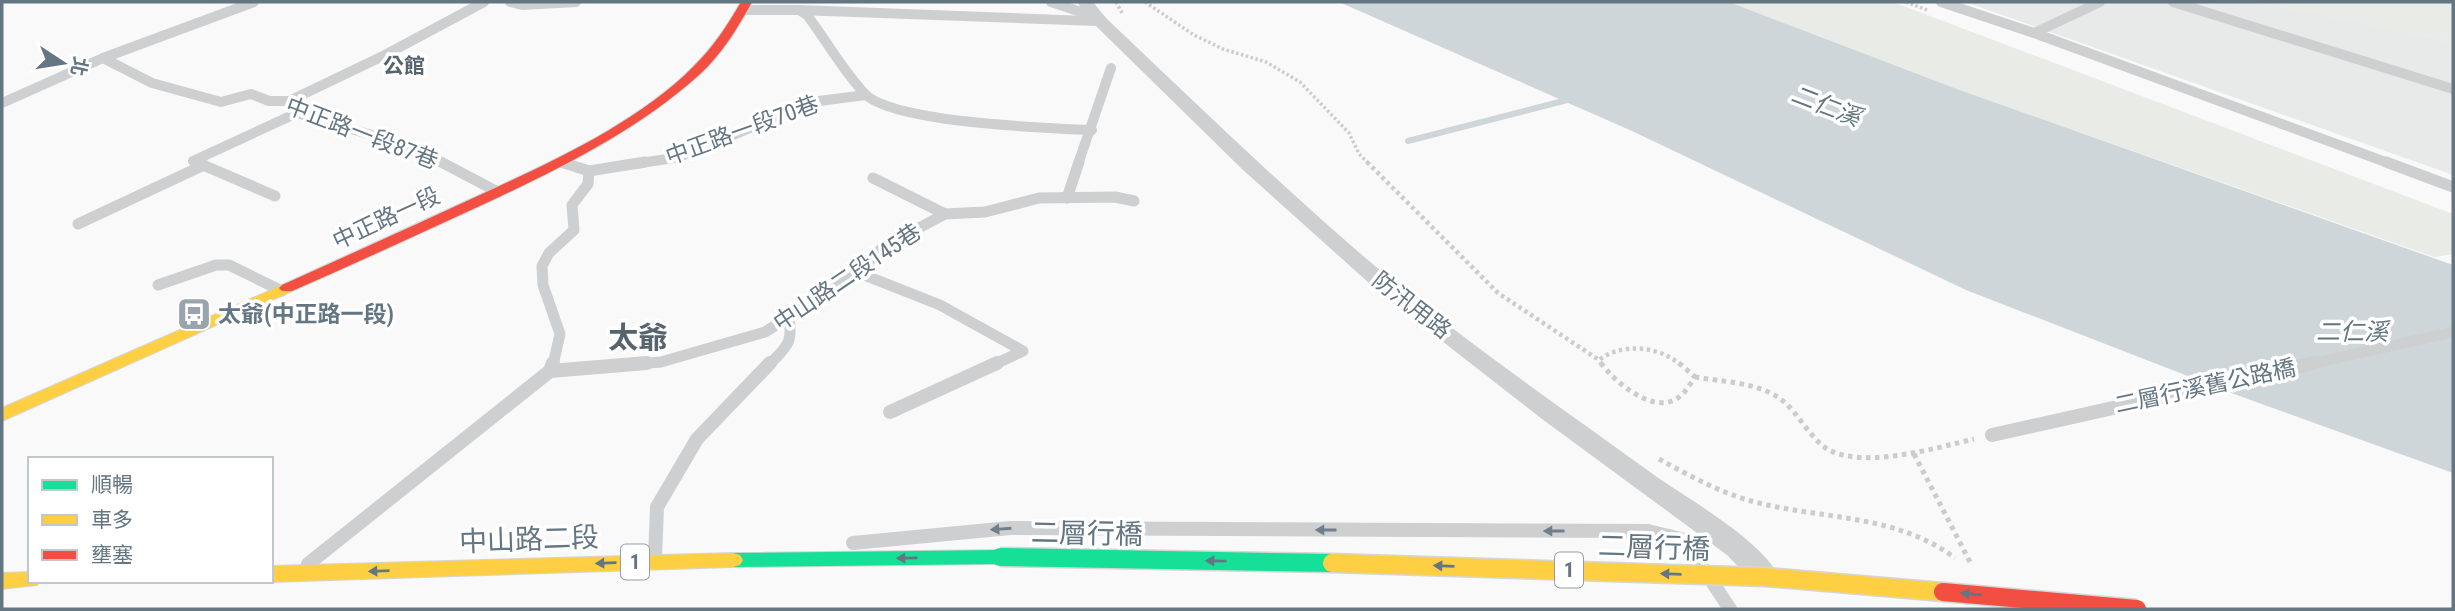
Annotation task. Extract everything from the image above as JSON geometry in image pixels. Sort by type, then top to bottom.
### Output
[{"type":"main road","name":"中正路一段","points":[[2,415],[282,291],[560,162],[661,100],[701,67],[731,32],[745,6]]},
{"type":"main road","name":"中山路二段","points":[[273,574],[654,561],[1000,557]]},
{"type":"main road","name":"二層行橋","points":[[1000,557],[1369,564],[1766,577],[2137,609]]},
{"type":"main road","points":[[2,581],[28,580]]},
{"type":"street","points":[[799,10],[1094,13]]},
{"type":"street","name":"防汛用路","points":[[1094,13],[1249,165],[1387,287],[1737,548],[1766,577]]},
{"type":"lane","points":[[2,103],[103,58],[254,2]]},
{"type":"lane","points":[[289,101],[419,38],[484,2]]},
{"type":"lane","points":[[510,2],[522,5],[576,2]]},
{"type":"lane","points":[[1051,2],[1094,13]]},
{"type":"lane","points":[[1941,2],[2034,33],[2453,187]]},
{"type":"lane","points":[[2034,33],[2100,2]]},
{"type":"lane","points":[[2173,2],[2453,89]]},
{"type":"lane","points":[[745,6],[799,10],[807,15],[866,95],[881,104],[915,114],[995,125],[1092,130]]},
{"type":"lane","name":"中正路一段87巷","points":[[103,58],[152,83],[221,102],[251,94],[270,101],[289,101],[297,113],[392,141],[447,164],[498,192]]},
{"type":"lane","points":[[1067,198],[1111,68]]},
{"type":"lane","name":"中正路一段70巷","points":[[589,171],[680,157],[707,143],[737,134],[811,102],[866,95]]},
{"type":"lane","points":[[275,196],[193,161],[297,113]]},
{"type":"lane","points":[[296,574],[550,371],[559,350],[560,332],[554,306],[540,279],[545,259],[573,230],[572,205],[588,184],[589,171],[560,162]]},
{"type":"lane","points":[[78,224],[204,165]]},
{"type":"lane","points":[[873,178],[945,214]]},
{"type":"lane","name":"中山路二段145巷","points":[[550,371],[661,362],[765,332],[859,272],[883,247],[945,214],[985,212],[1039,198],[1115,197],[1134,201]]},
{"type":"lane","points":[[158,285],[216,265],[229,265],[282,291]]},
{"type":"lane","points":[[859,272],[940,305],[1023,351],[890,412]]},
{"type":"lane","points":[[654,561],[657,506],[703,431],[789,344],[792,336],[789,317]]},
{"type":"lane","name":"二層行溪舊公路橋","points":[[1992,435],[2038,422],[2453,332]]},
{"type":"lane","points":[[697,561],[1010,528],[1648,531],[1685,540],[1730,609]]},
{"type":"path","points":[[1145,2],[1194,35],[1266,62],[1300,82],[1349,133],[1359,154],[1498,293],[1599,360],[1606,372],[1633,392],[1661,405],[1676,399],[1690,387],[1695,377]]},
{"type":"path","points":[[1599,360],[1609,352],[1630,348],[1651,350],[1676,361],[1695,377],[1761,389],[1782,400],[1829,450],[1856,457],[1913,454],[1992,435]]},
{"type":"path","points":[[1653,455],[1700,483],[1753,501],[1912,532],[1944,547],[1972,570],[1913,454]]},
{"type":"shaded area","points":[[1729,2],[1893,2],[2453,214],[2453,254],[2434,257],[1957,89]]},
{"type":"shaded area","points":[[1966,2],[2257,2],[2453,42],[2453,175]]},
{"type":"shaded area","points":[[2453,2],[2453,42],[2256,3]]},
{"type":"water","name":"二仁溪","points":[[1339,2],[1729,2],[1957,89],[2453,265],[2453,473],[2234,394],[1966,290],[1632,131]]},
{"type":"waterway","points":[[1408,141],[1575,98]]},
{"type":"traffic: fast","points":[[733,560],[1000,557]]},
{"type":"traffic: fast","points":[[1000,557],[1332,563]]},
{"type":"traffic: slow","points":[[2,415],[287,288]]},
{"type":"traffic: slow","points":[[273,574],[733,560]]},
{"type":"traffic: slow","points":[[1332,563],[1766,577],[1943,592]]},
{"type":"traffic: slow","points":[[2,581],[28,580]]},
{"type":"traffic: jam","points":[[287,288],[528,178],[617,130],[697,71],[726,38],[746,2]]},
{"type":"traffic: jam","points":[[1943,592],[2137,609]]},
{"type":"place","name":"太爺(中正路一段)","points":[[194,314]]},
{"type":"district","name":"公館","points":[[404,66]]},
{"type":"district","name":"太爺","points":[[638,338]]}]
